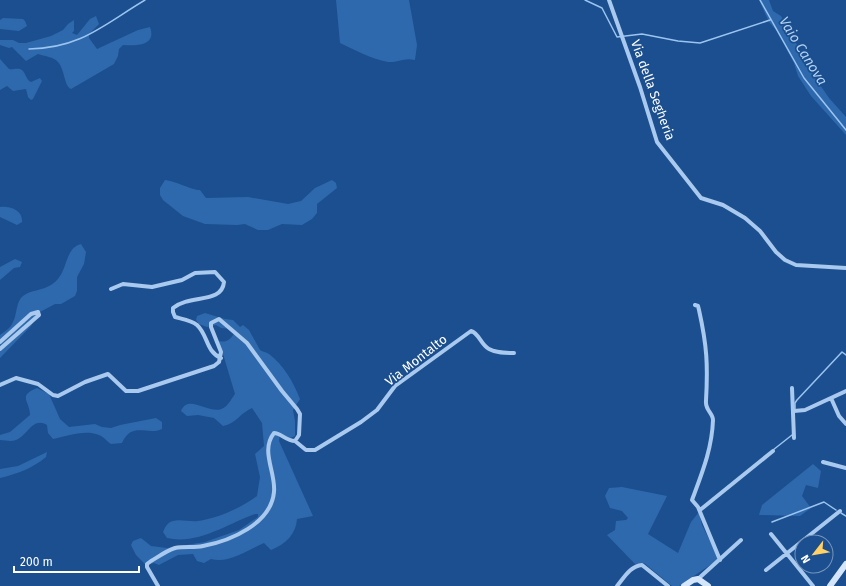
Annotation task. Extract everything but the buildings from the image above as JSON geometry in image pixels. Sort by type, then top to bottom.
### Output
[{"type":"street","name":"Via della Segheria","points":[[609,0],[640,87],[657,142],[701,198],[723,205],[745,218],[760,231],[776,252],[785,260],[796,266],[846,268]]},
{"type":"street","points":[[111,289],[123,284],[152,287],[182,280],[195,273],[215,272],[224,282],[220,294],[186,301],[174,308],[173,312],[175,317],[190,321],[198,326],[210,351],[221,358]]},
{"type":"street","points":[[695,305],[698,306],[707,348],[708,381],[705,403],[713,418],[709,451],[692,500],[700,510],[720,560]]},
{"type":"street","points":[[0,342],[31,314],[38,312],[39,315],[0,349]]},
{"type":"street","points":[[0,385],[16,378],[38,384],[53,395],[58,396],[85,382],[108,374],[126,391],[130,392],[214,366],[221,358],[219,345],[210,327],[213,320],[219,319],[247,343],[282,392],[297,409],[300,414],[299,435],[295,441]]},
{"type":"street","name":"Via Montalto","points":[[158,586],[147,567],[147,564],[166,552],[176,548],[201,546],[221,541],[244,531],[256,523],[269,508],[273,498],[273,475],[268,457],[270,438],[274,433],[295,441],[306,450],[315,450],[346,432],[377,410],[395,386],[471,331],[475,332],[488,349],[496,352],[514,354]]},
{"type":"street","points":[[792,388],[794,438]]},
{"type":"street","points":[[794,411],[805,410],[846,391]]},
{"type":"street","points":[[831,398],[839,416],[846,424]]},
{"type":"street","points":[[700,510],[773,451]]},
{"type":"street","points":[[823,462],[846,468]]},
{"type":"street","points":[[766,570],[840,511]]},
{"type":"street","points":[[771,534],[813,586]]},
{"type":"street","points":[[698,580],[742,540]]},
{"type":"street","points":[[827,586],[831,586],[846,564]]},
{"type":"street","points":[[617,586],[632,568],[642,565],[668,586]]},
{"type":"street","points":[[684,586],[693,580],[698,580],[708,586]]},
{"type":"shaded area","points":[[336,0],[409,0],[417,45],[415,60],[407,59],[391,62],[382,61],[340,43]]},
{"type":"shaded area","points":[[759,0],[769,0],[773,11],[781,16],[816,79],[829,98],[846,117],[846,135],[811,96],[798,76],[794,63],[776,30],[769,22]]},
{"type":"shaded area","points":[[96,16],[99,24],[89,34],[89,38],[97,49],[138,30],[150,27],[151,38],[144,44],[123,45],[119,49],[118,56],[114,64],[71,89],[67,85],[60,65],[54,59],[38,54],[26,61],[12,47],[9,48],[0,45],[0,40],[13,40],[19,43],[26,43],[51,36],[63,30],[74,20],[74,31],[72,33],[77,35],[90,19]]},
{"type":"shaded area","points":[[3,18],[23,19],[27,26],[19,31],[0,29],[0,20]]},
{"type":"shaded area","points":[[0,59],[9,69],[22,70],[31,82],[40,78],[42,81],[33,99],[31,100],[28,97],[26,89],[13,91],[7,86],[0,90]]},
{"type":"shaded area","points":[[165,180],[200,190],[206,198],[248,197],[288,204],[301,201],[315,188],[332,180],[336,183],[337,188],[317,204],[317,213],[312,219],[302,225],[282,224],[268,230],[258,230],[245,224],[205,224],[183,216],[163,200],[160,195],[160,188]]},
{"type":"shaded area","points":[[0,207],[12,208],[18,212],[22,218],[22,222],[17,225],[0,217]]},
{"type":"shaded area","points":[[81,244],[86,252],[84,264],[77,277],[77,291],[75,296],[61,304],[55,304],[40,312],[31,326],[0,358],[0,335],[12,324],[21,298],[27,294],[47,287],[56,281],[62,272],[70,253],[76,246]]},
{"type":"shaded area","points":[[15,259],[22,262],[20,267],[14,268],[0,280],[0,267]]},
{"type":"shaded area","points":[[205,313],[233,320],[240,327],[243,325],[249,330],[260,350],[269,354],[279,363],[288,374],[295,387],[300,399],[293,410],[295,436],[288,439],[280,433],[279,441],[313,516],[297,519],[295,529],[286,542],[271,550],[264,543],[238,556],[225,560],[211,559],[204,563],[197,561],[193,554],[178,555],[159,565],[154,563],[146,565],[136,555],[131,545],[133,541],[141,538],[151,546],[167,548],[205,542],[239,530],[258,517],[258,514],[255,514],[212,532],[190,539],[167,538],[163,532],[170,522],[176,520],[198,521],[213,518],[237,508],[257,496],[260,477],[255,454],[264,446],[262,423],[252,408],[235,421],[223,426],[214,418],[198,415],[187,416],[181,411],[189,404],[219,410],[229,403],[235,394],[223,354],[216,340],[226,341],[234,334],[231,329],[221,328],[216,325],[207,327],[199,324],[196,320],[197,316]]},
{"type":"shaded area","points":[[37,388],[49,394],[60,419],[69,427],[95,424],[102,427],[111,428],[156,418],[162,422],[162,429],[156,431],[135,431],[126,436],[122,443],[111,444],[104,438],[93,433],[72,434],[53,439],[48,433],[47,425],[38,423],[16,440],[0,440],[0,435],[10,432],[30,415],[26,396]]},
{"type":"shaded area","points":[[47,452],[46,457],[41,461],[19,472],[0,478],[0,469],[18,466]]},
{"type":"shaded area","points":[[813,464],[821,471],[818,488],[806,485],[802,496],[811,508],[800,516],[759,515],[762,505]]},
{"type":"shaded area","points":[[622,487],[667,496],[648,534],[678,553],[691,522],[699,512],[702,525],[719,559],[679,586],[672,586],[644,563],[635,564],[607,535],[615,530],[616,521],[626,520],[628,518],[622,511],[610,508],[605,496],[609,488]]},
{"type":"waterway","points":[[29,49],[47,48],[77,40],[91,34],[145,0]]},
{"type":"waterway","points":[[585,0],[602,8],[617,37],[642,34],[678,41],[700,43],[770,20]]},
{"type":"waterway","name":"Vaio Canova","points":[[760,0],[804,78],[846,130]]},
{"type":"waterway","points":[[795,409],[795,403],[797,400],[842,352],[846,355]]},
{"type":"waterway","points":[[773,450],[792,435]]},
{"type":"waterway","points":[[772,522],[824,502],[836,510]]},
{"type":"waterway","points":[[841,513],[846,516]]}]
